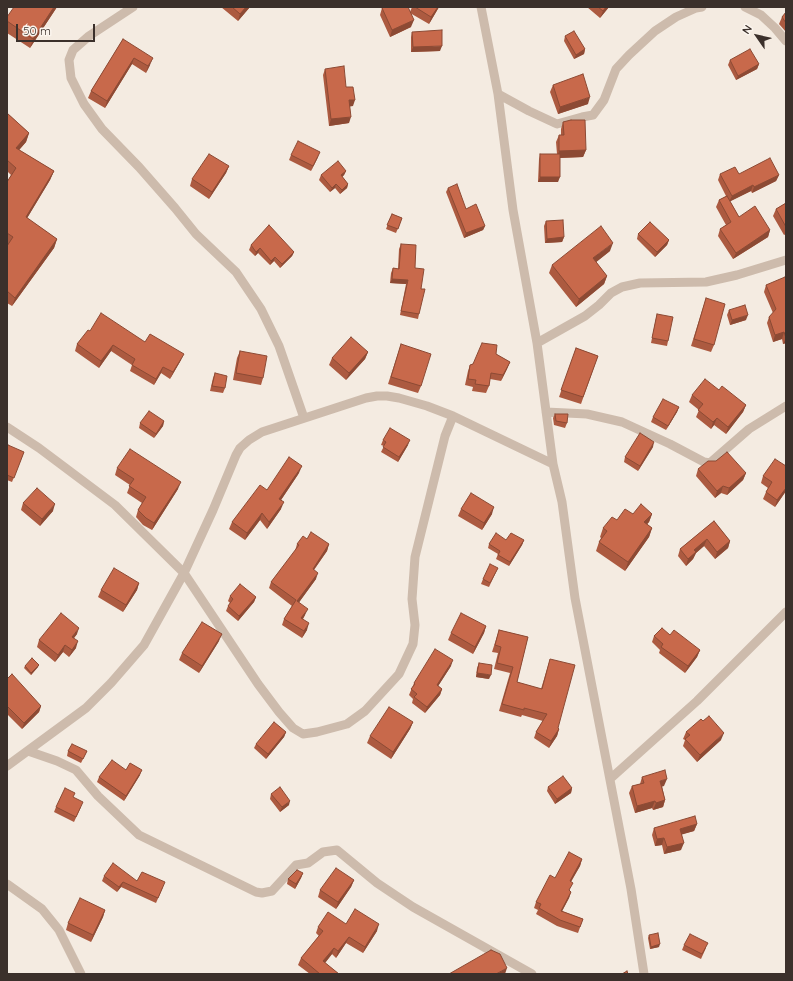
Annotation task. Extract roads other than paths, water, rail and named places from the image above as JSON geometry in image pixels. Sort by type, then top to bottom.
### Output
[{"type":"street","points":[[133,7],[89,36],[73,50],[69,60],[71,78],[84,104],[102,129],[138,166],[196,234],[236,272],[261,309],[279,346],[304,418]]},
{"type":"street","points":[[481,7],[498,94],[513,210],[537,343],[553,464],[562,502],[575,598],[631,889],[644,974]]},
{"type":"street","points":[[498,94],[557,124],[593,115],[604,100],[616,69],[628,55],[655,31],[676,17],[698,7]]},
{"type":"street","points":[[745,7],[761,15],[786,40]]},
{"type":"street","points":[[537,343],[584,316],[599,305],[611,293],[622,287],[640,283],[706,282],[737,275],[786,260]]},
{"type":"street","points":[[7,766],[86,708],[111,683],[144,645],[184,573],[240,448],[262,432],[377,396],[399,398],[453,416],[553,464]]},
{"type":"street","points":[[546,412],[587,414],[622,422],[670,444],[704,462],[710,463],[748,429],[786,406]]},
{"type":"street","points":[[7,427],[39,448],[115,505],[184,573],[258,684],[293,728],[303,734],[347,724],[365,712],[399,674],[413,644],[414,625],[412,599],[416,557],[445,436],[453,416]]},
{"type":"street","points":[[610,779],[697,701],[786,612]]},
{"type":"street","points":[[28,751],[57,761],[76,770],[98,796],[140,835],[256,892],[262,893],[272,891],[296,865],[308,863],[323,852],[337,850],[377,882],[413,907],[532,974]]},
{"type":"street","points":[[7,884],[42,909],[59,930],[81,974]]}]
